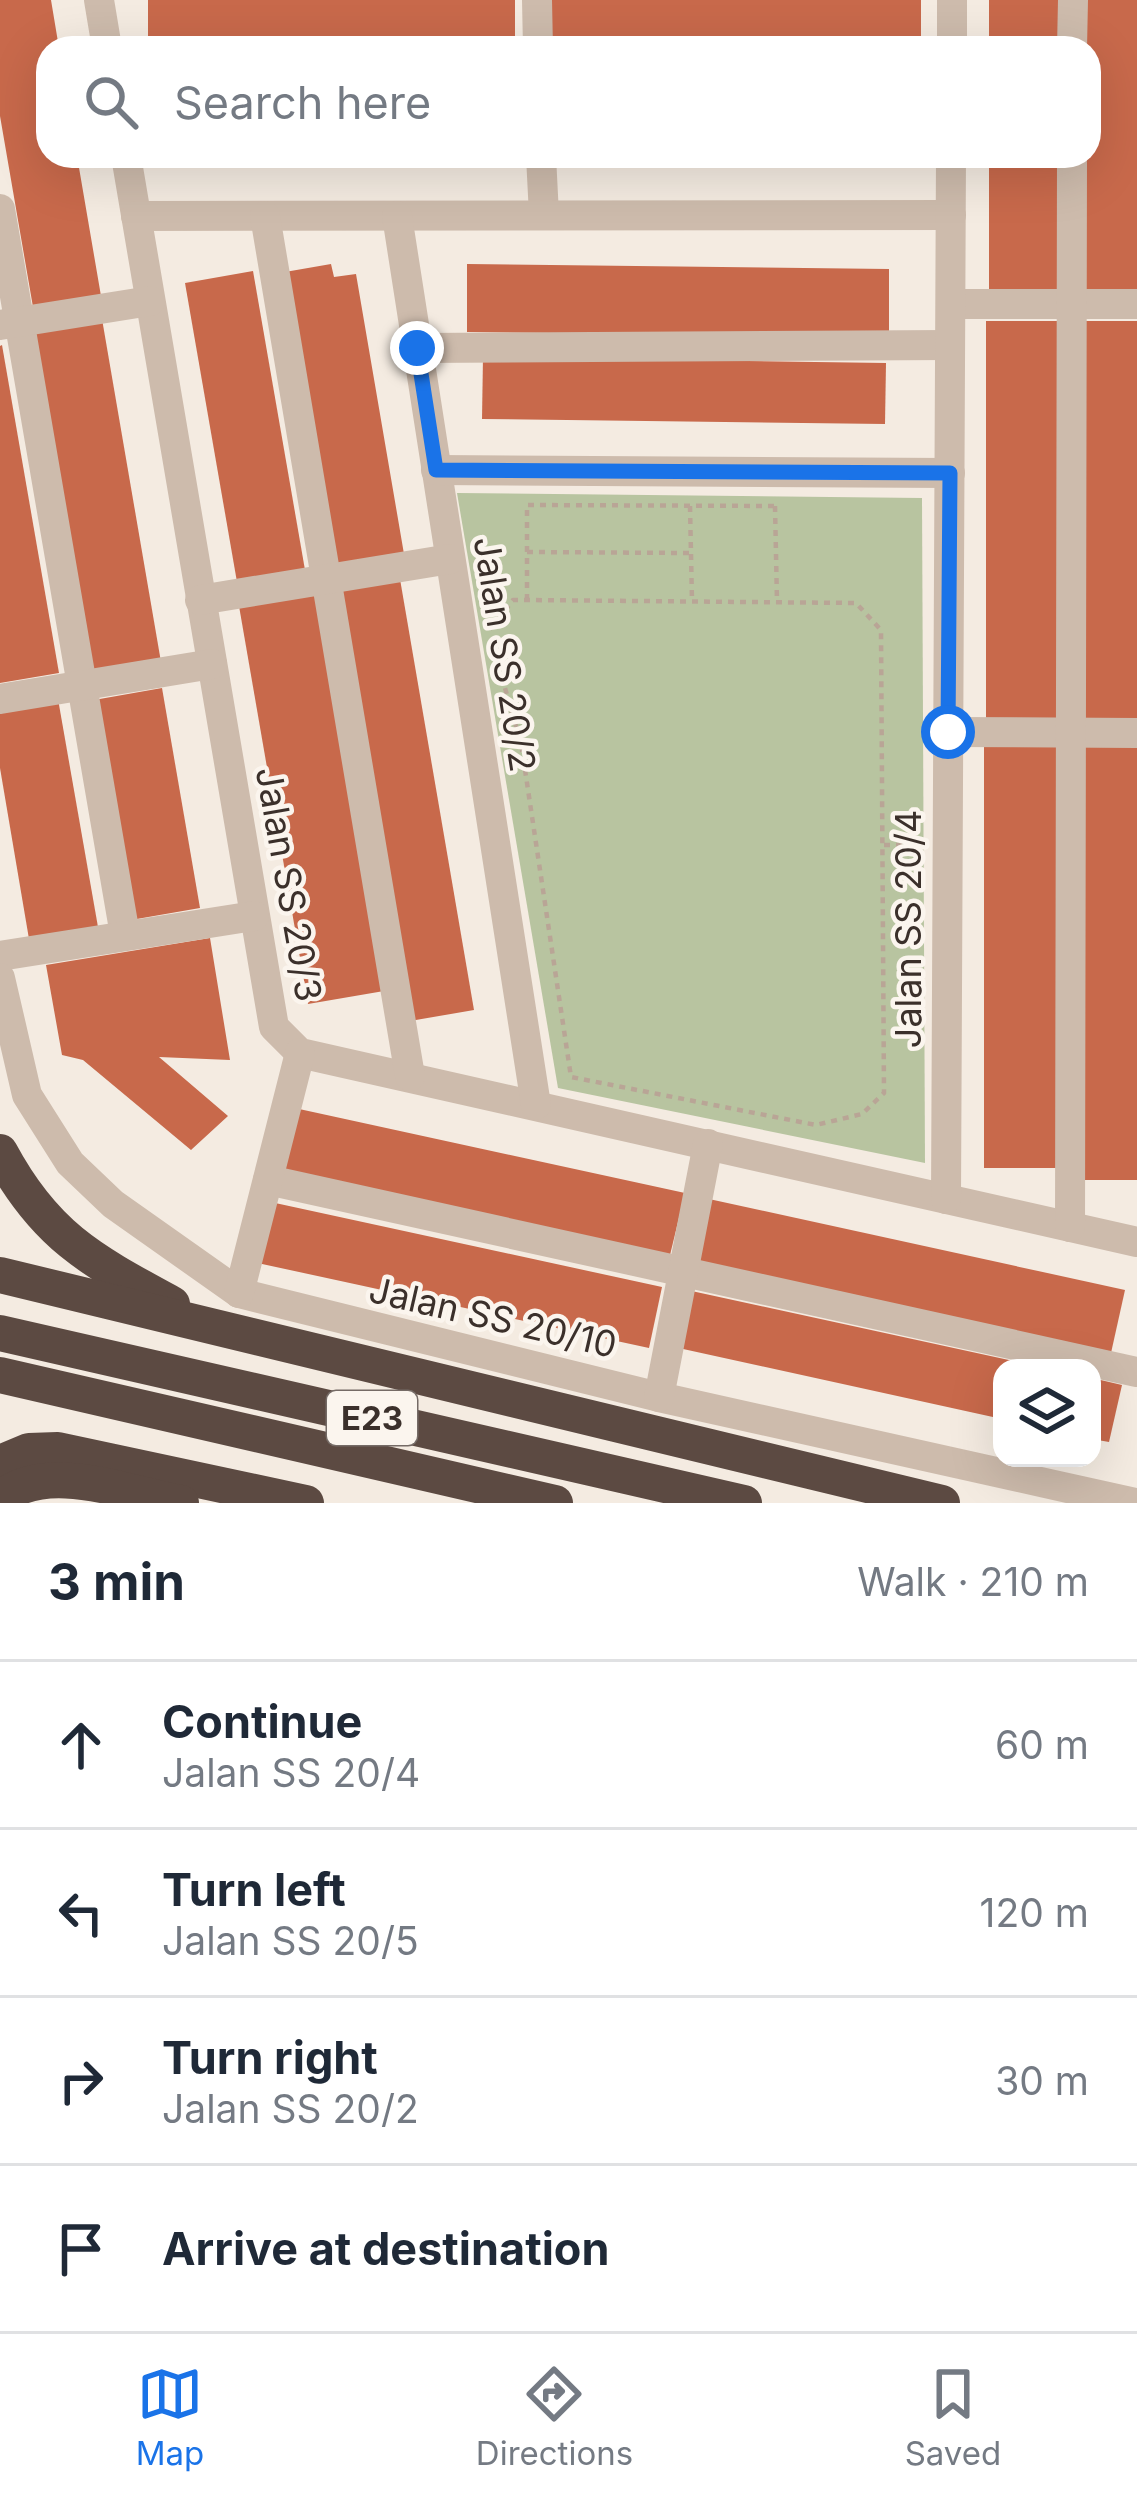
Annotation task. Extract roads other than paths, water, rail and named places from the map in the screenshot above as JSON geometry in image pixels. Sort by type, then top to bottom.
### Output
[{"type":"highway","points":[[0,1152],[25,1199],[79,1254],[223,1331]]},
{"type":"highway","points":[[0,1276],[942,1503]]},
{"type":"highway","name":"E23","points":[[0,1333],[744,1503]]},
{"type":"highway","name":"E23","points":[[0,1375],[555,1503]]},
{"type":"highway","points":[[0,1462],[29,1451],[58,1450],[306,1503]]},
{"type":"highway","points":[[0,1499],[13,1488],[42,1480],[182,1503]]},
{"type":"street","points":[[100,0],[105,36]]},
{"type":"street","points":[[537,0],[538,36]]},
{"type":"street","points":[[952,0],[952,36]]},
{"type":"street","points":[[1072,0],[1072,36]]},
{"type":"street","name":"Jalan SS 20/3","points":[[128,168],[274,1027],[300,1052],[1137,1242]]},
{"type":"street","points":[[542,168],[544,215]]},
{"type":"street","name":"Jalan SS 20/4","points":[[946,1199],[951,168]]},
{"type":"street","points":[[1070,1227],[1072,168]]},
{"type":"street","points":[[0,209],[10,323],[82,686],[125,935]]},
{"type":"street","points":[[136,216],[951,214]]},
{"type":"street","points":[[265,216],[410,1076]]},
{"type":"street","name":"Jalan SS 20/2","points":[[397,216],[536,1105]]},
{"type":"street","points":[[10,323],[150,301]]},
{"type":"street","points":[[951,304],[1137,304]]},
{"type":"street","points":[[417,348],[950,345]]},
{"type":"street","points":[[436,470],[950,473]]},
{"type":"street","points":[[200,600],[450,559]]},
{"type":"street","points":[[0,699],[212,664]]},
{"type":"street","points":[[948,732],[1137,733]]},
{"type":"street","points":[[0,956],[254,916]]},
{"type":"street","name":"Jalan SS 20/10","points":[[0,978],[27,1095],[70,1162],[113,1204],[239,1293],[658,1396],[1135,1503]]},
{"type":"street","points":[[239,1293],[300,1052]]},
{"type":"street","points":[[658,1396],[708,1144]]},
{"type":"street","points":[[268,1180],[1137,1372]]}]
